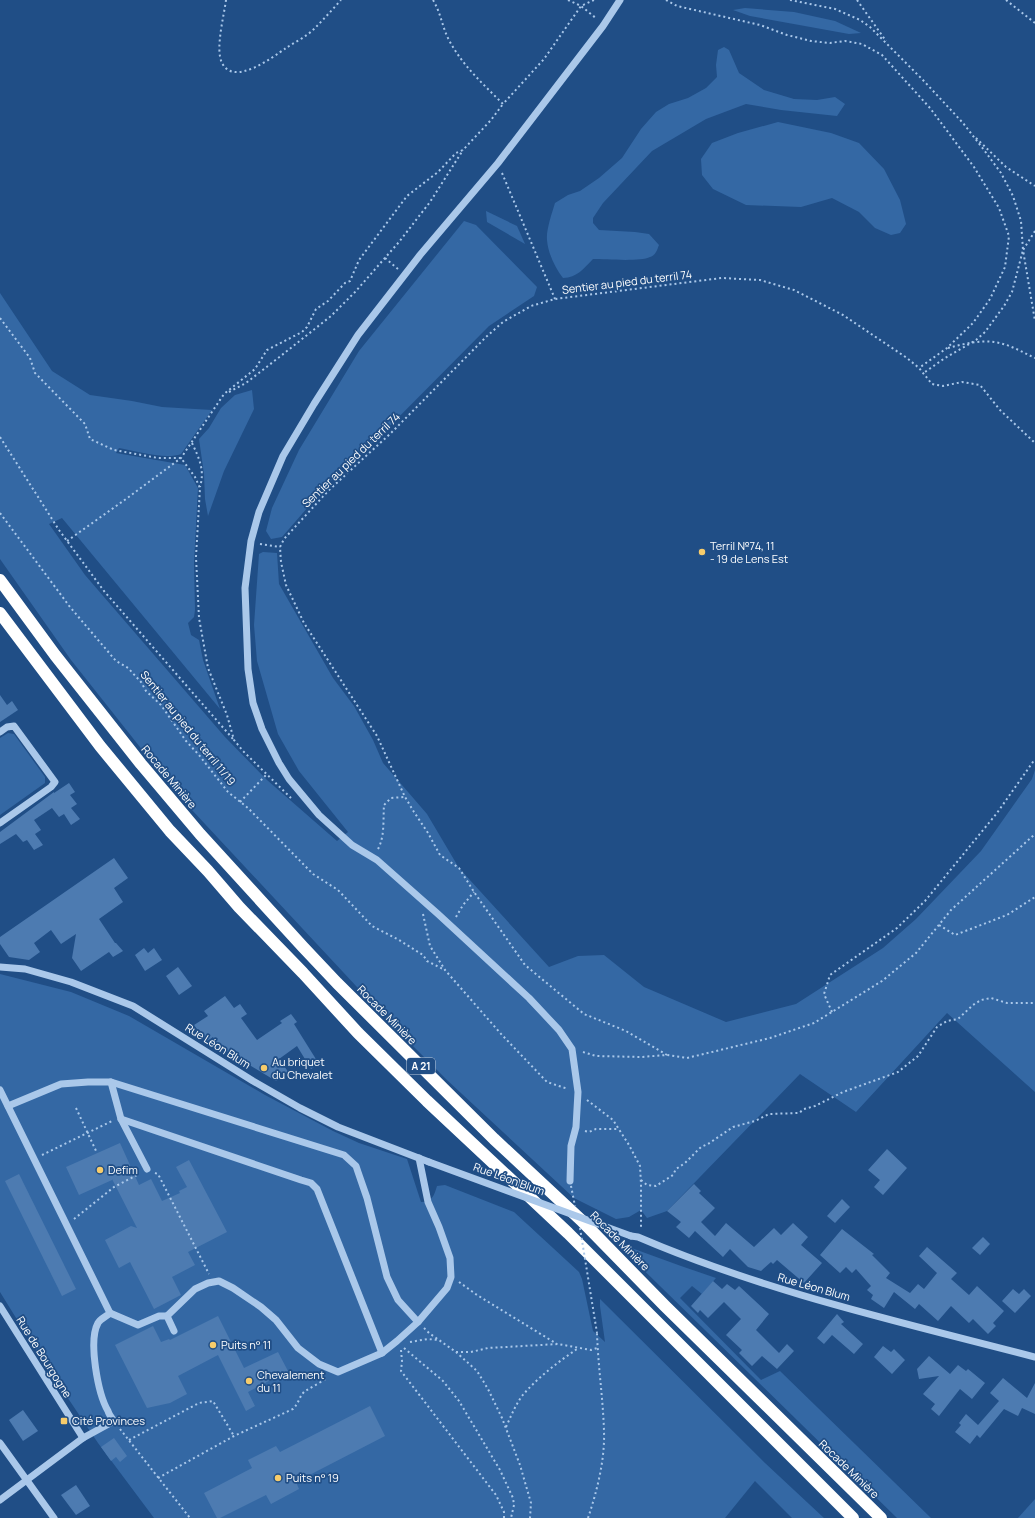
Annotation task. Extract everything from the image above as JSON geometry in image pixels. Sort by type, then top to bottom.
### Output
[{"type":"highway","name":"Rocade Minière","points":[[0,580],[54,655],[141,764],[200,834],[303,947],[337,983],[489,1134],[581,1220],[665,1306],[880,1518]]},
{"type":"highway","name":"A 21","points":[[0,613],[100,746],[170,831],[208,871],[239,907],[303,973],[358,1033],[432,1106],[568,1233],[853,1518]]},
{"type":"street","points":[[570,1181],[571,1146],[576,1128],[578,1092],[572,1050],[559,1030],[529,998],[423,900],[374,858],[352,845],[319,815],[289,779],[262,729],[253,703],[249,676],[245,588],[251,541],[259,512],[283,456],[358,335],[420,255],[498,164],[603,26],[620,0]]},
{"type":"street","points":[[0,732],[7,727],[14,726],[55,782],[51,787],[0,824]]},
{"type":"street","name":"Rue Léon Blum","points":[[0,967],[25,969],[71,982],[133,1006],[300,1108],[338,1127],[419,1158],[631,1236],[638,1237],[698,1261],[808,1298],[1035,1357]]},
{"type":"street","points":[[8,1106],[61,1084],[111,1082],[344,1154],[356,1166],[387,1277],[398,1300],[418,1322]]},
{"type":"street","points":[[111,1082],[121,1119],[147,1169]]},
{"type":"street","points":[[0,1090],[110,1313],[138,1325],[159,1316],[167,1316],[195,1289],[219,1281],[234,1288],[261,1307],[276,1320],[298,1348],[319,1364],[338,1372],[382,1353],[418,1322],[447,1288],[451,1276],[450,1258],[428,1202],[419,1158]]},
{"type":"street","points":[[121,1119],[311,1183],[317,1189],[382,1353]]},
{"type":"street","name":"Rue de Bourgogne","points":[[0,1306],[83,1438]]},
{"type":"street","points":[[0,1500],[83,1438],[114,1421],[107,1410],[99,1383],[93,1352],[98,1323],[110,1313]]},
{"type":"street","points":[[167,1316],[174,1331]]},
{"type":"street","points":[[0,1442],[54,1518]]},
{"type":"path","points":[[226,0],[219,55],[223,65],[229,70],[241,72],[254,69],[313,30],[341,0]]},
{"type":"path","points":[[433,0],[438,8],[448,39],[463,62],[503,104]]},
{"type":"path","points":[[568,0],[581,6],[595,17],[603,26]]},
{"type":"path","points":[[224,394],[246,383],[331,316],[370,276],[430,202],[464,150],[544,59],[581,6],[594,0]]},
{"type":"path","points":[[666,0],[677,6],[760,25],[787,35],[811,41],[830,43],[845,41],[862,44],[882,55],[930,108],[974,167],[999,208],[1009,236],[1006,267],[990,299],[973,323],[947,348],[919,368]]},
{"type":"path","points":[[790,0],[822,6],[847,14],[870,27],[1006,167],[1035,186]]},
{"type":"path","points":[[857,0],[889,46]]},
{"type":"path","points":[[1006,0],[1035,23]]},
{"type":"path","points":[[963,123],[1008,184],[1018,209],[1021,221],[1023,250],[1035,321]]},
{"type":"path","points":[[67,541],[181,458],[224,394],[254,369],[267,350],[302,332],[307,327],[316,309],[328,301],[345,283],[350,280],[359,260],[407,196],[438,172],[456,153],[464,150]]},
{"type":"path","points":[[498,164],[555,300]]},
{"type":"path","points":[[925,372],[945,358],[976,340],[985,332],[1004,306],[1012,292],[1023,250],[1035,231]]},
{"type":"path","points":[[385,258],[404,275]]},
{"type":"path","name":"Sentier au pied du terril 74","points":[[280,547],[284,539],[328,491],[391,433],[486,337],[503,322],[531,306],[555,300],[722,278],[760,280],[794,290],[843,315],[919,368],[932,384],[942,386],[962,382],[980,385],[1000,410],[1035,443]]},
{"type":"path","points":[[0,318],[30,358],[35,373],[85,424],[90,439],[114,450],[127,453],[158,458],[181,458]]},
{"type":"path","points":[[947,348],[967,342],[994,342],[1014,348],[1035,358]]},
{"type":"path","points":[[0,436],[67,541],[104,591],[243,751],[288,795]]},
{"type":"path","points":[[192,443],[200,459],[203,472],[200,488],[196,557],[199,618],[208,668],[227,715],[234,740]]},
{"type":"path","points":[[181,458],[195,477],[200,488]]},
{"type":"path","name":"Sentier au pied du terril 11/19","points":[[0,513],[70,608],[116,661],[128,668],[142,682],[146,691],[161,705],[186,741],[228,792],[248,808],[313,874],[338,890],[372,926],[405,944],[423,955],[427,961],[445,970]]},
{"type":"path","points":[[265,545],[280,547],[281,562],[286,585],[304,623],[377,736],[405,797],[440,855],[459,868],[525,965],[584,1014],[626,1031],[667,1055]]},
{"type":"path","points":[[832,1012],[824,994],[830,975],[897,928],[925,901],[997,812],[1035,759]]},
{"type":"path","points":[[240,802],[267,774]]},
{"type":"path","points":[[374,858],[381,844],[384,805],[391,798],[405,797]]},
{"type":"path","points":[[572,1050],[596,1056],[641,1057],[667,1055],[687,1058],[770,1038],[814,1023],[882,981],[916,953],[951,910],[1035,834]]},
{"type":"path","points":[[448,924],[457,916],[463,905],[474,892]]},
{"type":"path","points":[[938,926],[955,935],[1007,915],[1035,897]]},
{"type":"path","points":[[423,900],[423,918],[430,946],[445,970],[502,1035],[547,1082],[578,1092],[601,1112],[613,1120],[629,1145],[640,1166],[640,1228],[638,1237]]},
{"type":"path","points":[[641,1180],[647,1185],[656,1186],[673,1175],[676,1169],[685,1163],[701,1147],[733,1128],[755,1121],[769,1114],[799,1113],[804,1109],[815,1106],[843,1092],[898,1072],[918,1056],[937,1027],[958,1019],[972,1005],[981,1000],[991,998],[1007,1003],[1035,1003]]},
{"type":"path","points":[[76,1108],[97,1153]]},
{"type":"path","points":[[34,1160],[108,1122],[121,1119]]},
{"type":"path","points":[[574,1132],[582,1130],[589,1132],[596,1129],[619,1130]]},
{"type":"path","points":[[67,1225],[114,1187],[147,1169],[158,1174],[214,1282]]},
{"type":"path","points":[[570,1181],[576,1209]]},
{"type":"path","points":[[579,1224],[597,1333],[604,1439],[603,1455],[594,1499],[588,1518]]},
{"type":"path","points":[[451,1276],[477,1295],[558,1344]]},
{"type":"path","points":[[418,1322],[477,1371],[491,1395],[506,1427],[520,1465],[531,1503],[530,1518]]},
{"type":"path","points":[[406,1342],[414,1343],[428,1339],[438,1340]]},
{"type":"path","points":[[456,1352],[471,1352],[488,1348],[558,1344],[591,1350],[597,1348]]},
{"type":"path","points":[[404,1348],[444,1381],[459,1401],[500,1470],[513,1498],[514,1505],[511,1518]]},
{"type":"path","points":[[506,1427],[522,1397],[533,1384],[578,1348]]},
{"type":"path","points":[[401,1350],[402,1361],[400,1371],[496,1495],[504,1512],[504,1518]]},
{"type":"path","points":[[158,1478],[234,1436],[293,1409],[298,1404],[300,1396],[304,1392],[338,1372]]},
{"type":"path","points":[[129,1440],[199,1403],[213,1401],[234,1436]]},
{"type":"path","points":[[114,1421],[190,1518]]},
{"type":"shaded area","points":[[745,8],[794,12],[835,21],[861,33],[849,34],[750,16],[733,10]]},
{"type":"shaded area","points":[[724,47],[729,50],[739,73],[764,90],[794,99],[817,100],[835,97],[845,104],[837,116],[781,110],[746,104],[706,119],[652,151],[603,203],[593,218],[593,223],[599,230],[649,234],[659,245],[655,254],[645,259],[593,259],[576,274],[568,278],[563,278],[552,260],[547,240],[548,227],[555,203],[568,195],[580,191],[599,178],[622,158],[641,129],[656,112],[669,104],[688,98],[706,88],[717,77],[716,65],[718,50]]},
{"type":"shaded area","points":[[778,122],[831,133],[859,143],[884,169],[900,200],[906,224],[900,233],[891,235],[875,228],[859,212],[832,198],[801,207],[746,205],[713,189],[702,175],[701,159],[712,143],[738,133]]},
{"type":"shaded area","points":[[486,211],[517,226],[525,244],[487,222]]},
{"type":"shaded area","points":[[464,221],[476,225],[537,287],[534,296],[489,326],[376,440],[342,468],[282,537],[271,539],[266,531],[272,508],[299,450],[359,351]]},
{"type":"shaded area","points":[[0,293],[52,371],[90,395],[162,407],[212,410],[181,454],[174,456],[159,456],[119,448],[116,453],[185,465],[198,488],[194,563],[195,610],[194,617],[188,623],[191,635],[199,640],[203,660],[220,709],[62,518],[49,524],[85,575],[225,737],[267,780],[337,841],[348,832],[299,771],[278,734],[257,661],[254,625],[259,554],[263,552],[277,553],[279,584],[333,678],[354,706],[373,740],[383,763],[427,814],[459,868],[549,967],[578,956],[604,955],[644,987],[726,1022],[796,1004],[883,948],[916,919],[981,851],[1032,779],[1035,770],[1035,1092],[947,1013],[856,1112],[800,1074],[667,1211],[647,1218],[641,1210],[629,1217],[616,1219],[574,1198],[448,1081],[398,1031],[178,795],[71,660],[0,559]]},
{"type":"shaded area","points":[[252,390],[254,409],[224,471],[208,516],[199,439],[209,428],[221,408],[235,395]]},
{"type":"shaded area","points":[[8,733],[14,734],[45,777],[45,783],[0,815],[0,738]]},
{"type":"shaded area","points":[[0,974],[71,992],[129,1016],[265,1095],[333,1131],[359,1143],[407,1159],[421,1202],[428,1201],[432,1198],[437,1186],[445,1185],[514,1212],[579,1272],[582,1279],[593,1331],[605,1342],[600,1299],[765,1463],[824,1518],[792,1518],[755,1481],[725,1518],[154,1518],[98,1443],[39,1355],[0,1292]]},
{"type":"shaded area","points":[[615,1242],[716,1278],[702,1294],[692,1286],[680,1298],[761,1380],[780,1371],[931,1518],[897,1518]]},
{"type":"shaded area","points":[[1035,1499],[1035,1518],[1018,1518]]},
{"type":"building","points":[[0,695],[7,705],[12,701],[18,710],[0,722]]},
{"type":"building","points":[[69,783],[75,792],[70,795],[77,804],[71,808],[80,819],[71,825],[64,814],[59,817],[52,808],[34,820],[41,830],[35,834],[43,845],[34,850],[27,840],[23,842],[16,834],[0,844],[0,832],[54,792]]},
{"type":"building","points":[[114,858],[128,878],[114,888],[123,902],[99,919],[115,943],[123,951],[113,957],[109,952],[81,971],[72,958],[76,934],[61,944],[51,930],[34,943],[40,952],[29,960],[9,957],[0,944],[0,937]]},
{"type":"building","points":[[144,948],[148,953],[154,948],[162,960],[145,971],[135,955]]},
{"type":"building","points":[[178,967],[192,986],[179,995],[166,976]]},
{"type":"building","points":[[225,996],[234,1008],[240,1004],[247,1014],[241,1018],[257,1040],[282,1023],[280,1021],[291,1014],[297,1022],[294,1024],[319,1064],[311,1069],[297,1046],[279,1059],[289,1073],[276,1081],[218,1046],[213,1037],[206,1042],[194,1025],[208,1016],[204,1011]]},
{"type":"building","points":[[120,1143],[139,1185],[151,1179],[162,1201],[180,1193],[179,1191],[187,1187],[176,1167],[189,1160],[227,1232],[188,1252],[195,1265],[172,1277],[181,1295],[154,1309],[130,1262],[119,1268],[105,1240],[131,1226],[137,1228],[112,1179],[79,1195],[66,1167]]},
{"type":"building","points":[[887,1149],[907,1168],[883,1195],[874,1187],[880,1180],[868,1170]]},
{"type":"building","points":[[19,1174],[76,1289],[62,1296],[5,1181]]},
{"type":"building","points":[[694,1184],[701,1191],[699,1193],[715,1208],[701,1222],[715,1236],[726,1223],[754,1247],[774,1228],[781,1235],[793,1223],[808,1237],[801,1245],[822,1263],[804,1283],[777,1260],[773,1264],[771,1262],[761,1271],[748,1267],[730,1249],[723,1257],[695,1231],[689,1238],[676,1227],[681,1222],[667,1211]]},
{"type":"building","points":[[842,1199],[850,1207],[835,1223],[827,1216]]},
{"type":"building","points":[[842,1229],[874,1254],[872,1255],[890,1273],[886,1278],[910,1293],[918,1284],[924,1289],[937,1273],[919,1256],[927,1247],[957,1273],[951,1279],[969,1295],[977,1286],[1004,1311],[993,1323],[996,1326],[988,1334],[973,1319],[969,1323],[951,1306],[938,1321],[919,1304],[915,1309],[894,1292],[884,1308],[871,1299],[873,1295],[867,1290],[871,1286],[856,1269],[852,1273],[846,1267],[840,1273],[820,1255]]},
{"type":"building","points":[[983,1237],[990,1244],[980,1255],[972,1248]]},
{"type":"building","points":[[713,1281],[722,1289],[727,1284],[735,1290],[739,1286],[769,1314],[756,1330],[779,1353],[787,1344],[794,1351],[777,1369],[762,1356],[752,1366],[739,1353],[742,1350],[726,1335],[741,1319],[724,1302],[708,1318],[700,1310],[698,1313],[691,1306]]},
{"type":"building","points":[[1013,1289],[1019,1294],[1024,1289],[1031,1296],[1015,1313],[1002,1301]]},
{"type":"building","points":[[837,1314],[844,1322],[841,1324],[863,1344],[854,1354],[832,1335],[824,1344],[817,1338]]},
{"type":"building","points":[[218,1316],[244,1368],[278,1352],[288,1371],[248,1392],[255,1406],[246,1411],[218,1355],[178,1376],[187,1394],[170,1403],[147,1408],[115,1345],[153,1326],[161,1342],[170,1340]]},
{"type":"building","points":[[883,1346],[891,1352],[894,1349],[905,1360],[892,1374],[874,1357]]},
{"type":"building","points":[[929,1356],[950,1374],[958,1365],[966,1371],[968,1369],[985,1383],[972,1399],[960,1389],[939,1416],[931,1409],[935,1404],[923,1394],[939,1376],[919,1379],[917,1369]]},
{"type":"building","points":[[1003,1378],[1027,1398],[1035,1383],[1035,1414],[1022,1408],[1018,1416],[1004,1409],[980,1438],[977,1435],[970,1444],[955,1432],[961,1425],[959,1423],[966,1414],[978,1425],[999,1401],[990,1393]]},
{"type":"building","points":[[370,1406],[385,1436],[296,1482],[299,1489],[271,1504],[266,1495],[220,1518],[217,1518],[204,1493],[252,1468],[248,1460],[276,1446],[280,1452]]},
{"type":"building","points":[[23,1410],[38,1431],[23,1441],[9,1420]]},
{"type":"building","points":[[114,1438],[127,1456],[120,1462],[116,1457],[111,1461],[101,1447]]},
{"type":"building","points":[[76,1485],[90,1506],[76,1515],[61,1495]]},
{"type":"place","name":"Terril №74, 11 - 19 de Lens Est","points":[[702,552]]},
{"type":"place","name":"Au briquet du Chevalet","points":[[264,1068]]},
{"type":"place","name":"Defim","points":[[100,1170]]},
{"type":"place","name":"Puits n° 11","points":[[213,1345]]},
{"type":"place","name":"Chevalement du 11","points":[[249,1381]]},
{"type":"place","name":"Cité Provinces","points":[[64,1421]]},
{"type":"place","name":"Puits n° 19","points":[[278,1478]]}]
